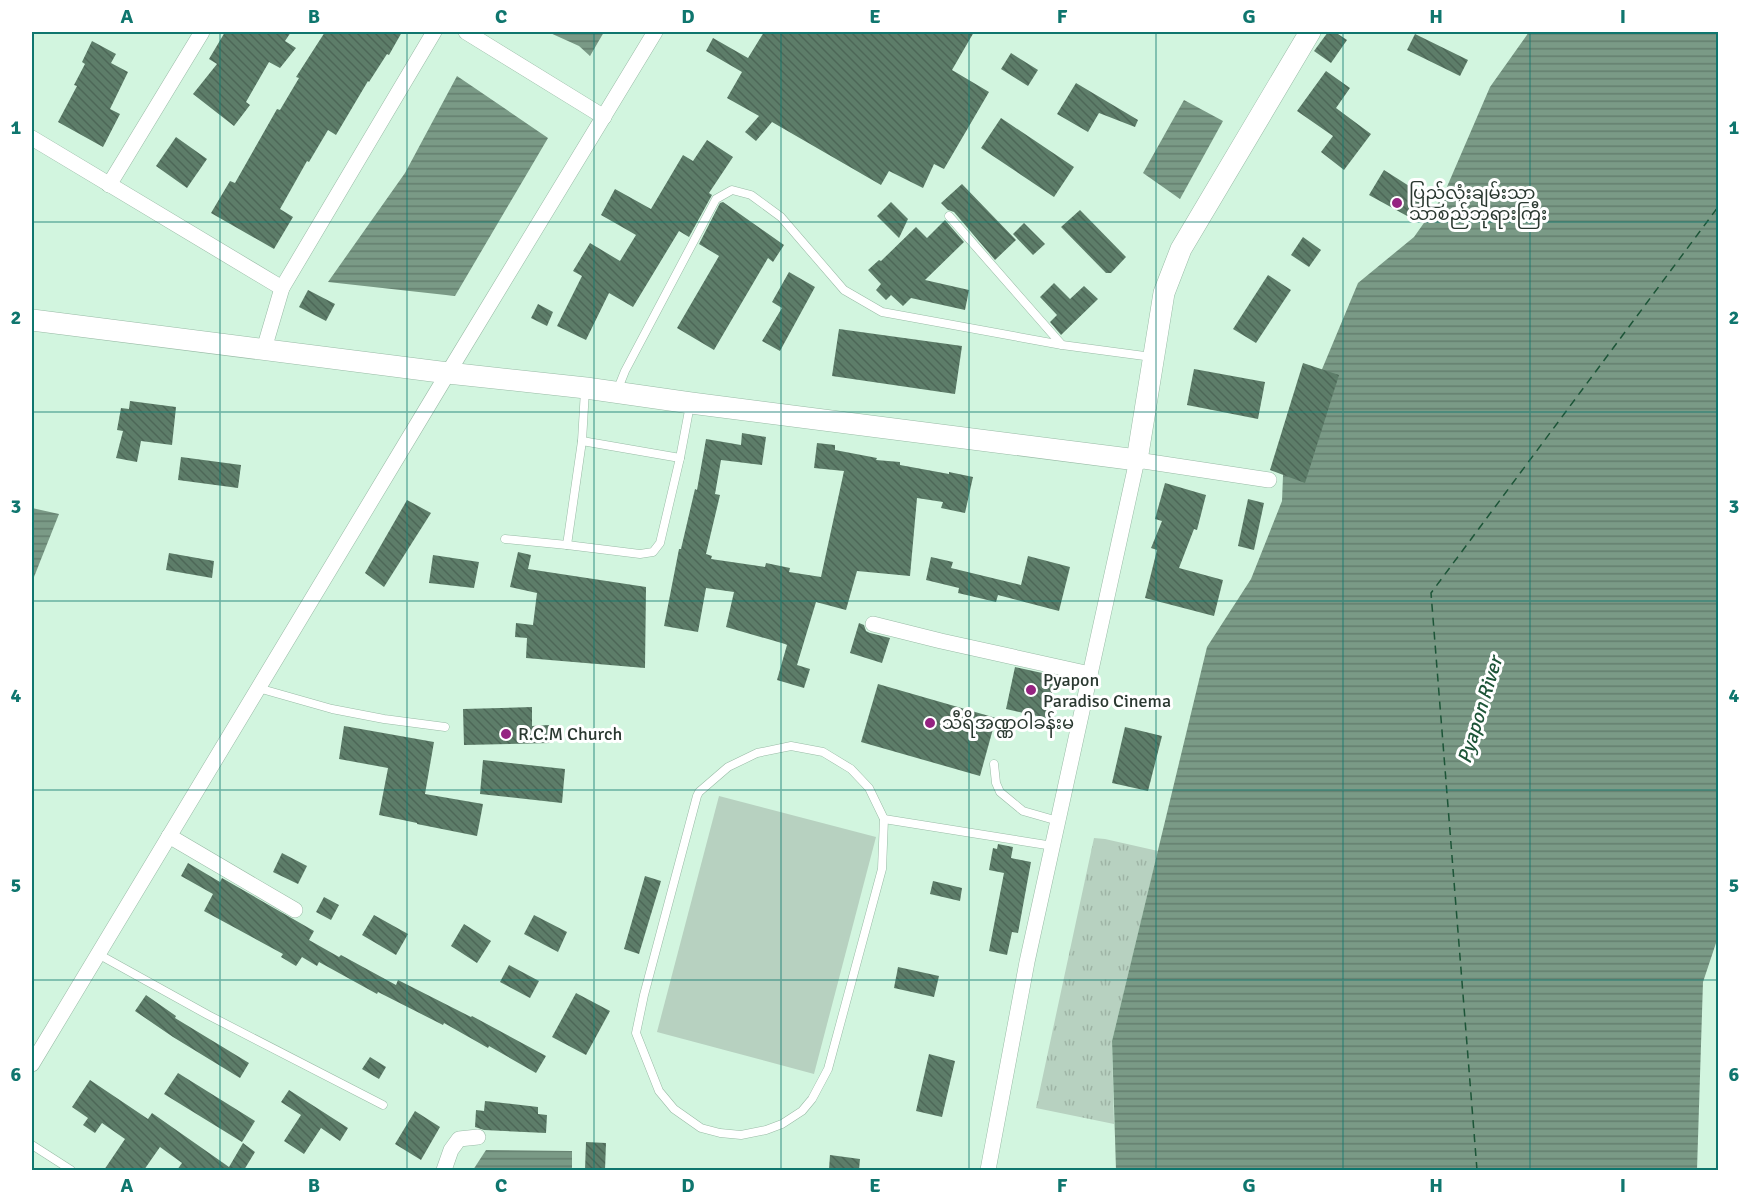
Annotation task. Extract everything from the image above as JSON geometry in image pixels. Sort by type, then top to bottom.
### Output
[{"type":"main road","points":[[32,320],[448,373],[586,388],[1137,460],[1164,293],[1181,249],[1310,32]]},
{"type":"street","points":[[109,185],[202,32]]},
{"type":"street","points":[[264,349],[282,288],[434,32]]},
{"type":"street","points":[[465,32],[604,117]]},
{"type":"street","points":[[32,1064],[656,32]]},
{"type":"street","points":[[32,138],[282,288]]},
{"type":"street","points":[[987,1170],[1027,962],[1137,460],[1269,480]]},
{"type":"street","points":[[873,624],[1090,674]]},
{"type":"street","points":[[169,836],[295,910]]},
{"type":"street","points":[[444,1170],[451,1150],[459,1139],[478,1137]]},
{"type":"lane","points":[[616,393],[625,371],[716,199],[732,190],[751,195],[781,217],[844,290],[882,312],[1062,345],[1154,357]]},
{"type":"lane","points":[[949,216],[1062,345]]},
{"type":"lane","points":[[567,545],[582,441],[586,388]]},
{"type":"lane","points":[[505,539],[640,554],[653,552],[660,543],[691,403]]},
{"type":"lane","points":[[582,441],[680,458]]},
{"type":"lane","points":[[258,688],[332,709],[445,727]]},
{"type":"lane","points":[[791,746],[823,752],[851,769],[870,788],[884,819],[882,869],[828,1069],[812,1099],[802,1111],[766,1131],[741,1134],[720,1133],[701,1128],[685,1118],[659,1091],[636,1033],[644,995],[699,792],[728,767],[757,753],[791,746]]},
{"type":"lane","points":[[994,764],[996,783],[1000,792],[1023,811],[1058,821]]},
{"type":"lane","points":[[884,819],[1053,846]]},
{"type":"lane","points":[[98,954],[208,1015],[383,1105]]},
{"type":"lane","points":[[32,1145],[71,1170]]},
{"type":"green space","points":[[719,796],[876,837],[814,1074],[657,1032]]},
{"type":"green space","points":[[1094,838],[1158,851],[1112,1041],[1114,1124],[1036,1108]]},
{"type":"water","points":[[548,32],[604,32],[590,56],[579,46]]},
{"type":"water","name":"Pyapon River","points":[[1529,32],[1718,32],[1718,937],[1703,982],[1697,1170],[1116,1170],[1112,1041],[1207,647],[1251,579],[1282,501],[1284,450],[1305,410],[1358,283],[1414,237],[1443,196],[1490,87]]},
{"type":"water","points":[[457,76],[548,138],[455,296],[328,282],[405,173]]},
{"type":"water","points":[[1184,100],[1223,121],[1180,199],[1143,173]]},
{"type":"water","points":[[32,508],[59,514],[32,582]]},
{"type":"water","points":[[486,1150],[572,1151],[572,1170],[473,1170]]},
{"type":"building","points":[[225,32],[291,32],[285,41],[296,48],[280,68],[269,62],[246,102],[250,105],[234,126],[193,94],[217,64],[209,59]]},
{"type":"building","points":[[325,32],[402,32],[389,55],[387,54],[368,81],[336,135],[328,130],[309,162],[307,161],[280,209],[293,217],[274,249],[211,213],[230,181],[235,183],[277,109],[280,110],[299,78],[296,77]]},
{"type":"building","points":[[764,32],[974,32],[952,70],[989,92],[944,169],[934,164],[923,188],[889,171],[881,185],[772,122],[756,141],[745,132],[759,116],[727,98],[742,72],[706,51],[713,38],[748,58]]},
{"type":"building","points":[[1328,32],[1335,32],[1347,40],[1331,63],[1314,51]]},
{"type":"building","points":[[1415,34],[1468,60],[1460,76],[1407,50]]},
{"type":"building","points":[[92,41],[116,54],[111,63],[128,72],[110,109],[120,114],[103,147],[58,122],[77,86],[74,85],[85,64],[82,62]]},
{"type":"building","points":[[1011,53],[1038,70],[1028,86],[1001,69]]},
{"type":"building","points":[[1326,71],[1350,88],[1336,108],[1371,134],[1344,170],[1321,152],[1333,136],[1297,111]]},
{"type":"building","points":[[1076,83],[1138,120],[1135,127],[1099,113],[1088,132],[1057,114]]},
{"type":"building","points":[[1001,118],[1074,167],[1054,197],[981,148]]},
{"type":"building","points":[[176,137],[207,159],[187,188],[156,166]]},
{"type":"building","points":[[707,140],[733,157],[709,193],[712,195],[689,237],[679,231],[633,307],[609,293],[586,340],[557,326],[582,276],[573,271],[590,243],[620,261],[636,235],[601,215],[615,189],[651,209],[683,155],[693,161]]},
{"type":"building","points":[[1384,170],[1431,200],[1418,222],[1369,195]]},
{"type":"building","points":[[962,184],[1016,240],[995,260],[954,212],[941,203]]},
{"type":"building","points":[[723,202],[784,245],[773,262],[768,258],[714,350],[677,328],[719,256],[699,244],[720,203]]},
{"type":"building","points":[[891,202],[908,219],[899,238],[877,216]]},
{"type":"building","points":[[1080,210],[1126,257],[1111,273],[1106,273],[1061,227]]},
{"type":"building","points":[[945,220],[964,242],[925,280],[969,290],[965,310],[911,298],[903,306],[891,295],[886,300],[876,290],[881,284],[868,270],[879,260],[881,261],[916,227],[927,238]]},
{"type":"building","points":[[1024,223],[1045,244],[1033,255],[1013,234]]},
{"type":"building","points":[[1303,237],[1321,250],[1309,267],[1291,255]]},
{"type":"building","points":[[789,272],[815,287],[780,351],[762,341],[782,308],[772,302]]},
{"type":"building","points":[[1268,275],[1291,290],[1256,343],[1233,329]]},
{"type":"building","points":[[1054,283],[1070,299],[1084,286],[1098,299],[1061,335],[1050,322],[1057,315],[1040,297]]},
{"type":"building","points":[[308,290],[335,304],[326,321],[299,307]]},
{"type":"building","points":[[538,304],[553,312],[547,326],[531,318]]},
{"type":"building","points":[[839,329],[962,346],[955,394],[832,376]]},
{"type":"building","points":[[1303,363],[1339,375],[1305,483],[1270,470]]},
{"type":"building","points":[[1194,369],[1265,382],[1258,419],[1187,405]]},
{"type":"building","points":[[130,401],[176,407],[172,445],[141,441],[137,462],[116,458],[123,431],[117,430],[121,408],[129,409]]},
{"type":"building","points":[[742,433],[766,437],[762,465],[721,460],[715,494],[720,495],[706,554],[712,556],[711,559],[765,567],[766,563],[790,568],[789,572],[821,577],[844,471],[814,468],[817,443],[835,445],[835,450],[877,458],[876,460],[900,462],[900,465],[973,477],[965,513],[941,508],[943,502],[917,498],[910,576],[857,571],[846,610],[816,602],[797,665],[810,669],[804,688],[777,680],[787,645],[726,627],[734,592],[706,588],[698,632],[664,626],[679,549],[681,549],[695,489],[697,490],[706,439],[741,445]]},
{"type":"building","points":[[181,457],[241,465],[238,488],[178,480]]},
{"type":"building","points":[[1165,483],[1206,495],[1197,530],[1194,529],[1179,568],[1223,580],[1214,616],[1145,598],[1157,550],[1151,548],[1162,521],[1155,519]]},
{"type":"building","points":[[1248,499],[1264,503],[1254,550],[1238,546]]},
{"type":"building","points":[[407,500],[431,513],[384,587],[365,573]]},
{"type":"building","points":[[518,552],[531,555],[528,569],[646,587],[645,668],[526,658],[527,638],[515,637],[516,623],[533,625],[537,593],[510,587]]},
{"type":"building","points":[[169,553],[214,561],[212,578],[166,570]]},
{"type":"building","points":[[433,555],[479,562],[474,588],[429,583]]},
{"type":"building","points":[[1028,556],[1070,567],[1059,611],[998,595],[996,602],[958,593],[959,588],[926,580],[931,557],[953,562],[951,568],[1021,585]]},
{"type":"building","points":[[859,623],[864,625],[866,631],[870,633],[890,638],[882,663],[850,653]]},
{"type":"building","name":"Pyapon Paradiso Cinema","points":[[1015,667],[1056,676],[1046,718],[1006,709]]},
{"type":"building","points":[[878,684],[996,718],[980,776],[861,742]]},
{"type":"building","name":"R.C.M Church","points":[[532,707],[532,726],[549,725],[550,743],[464,745],[463,709]]},
{"type":"building","points":[[344,726],[434,742],[425,794],[483,804],[477,836],[379,815],[388,768],[339,759]]},
{"type":"building","points":[[1125,727],[1162,736],[1148,791],[1112,783]]},
{"type":"building","points":[[483,760],[565,769],[562,803],[480,794]]},
{"type":"building","points":[[998,844],[1013,847],[1011,858],[1031,862],[1018,933],[1012,932],[1007,955],[989,951],[1004,873],[989,870],[993,848],[997,849]]},
{"type":"building","points":[[282,853],[307,866],[298,884],[273,872]]},
{"type":"building","points":[[188,863],[220,882],[222,878],[314,931],[309,940],[339,957],[341,955],[396,985],[398,980],[546,1056],[536,1073],[489,1046],[488,1048],[444,1023],[443,1025],[378,992],[377,994],[319,962],[317,966],[302,957],[296,966],[281,957],[283,954],[204,911],[213,894],[181,876]]},
{"type":"building","points":[[645,876],[661,881],[639,954],[624,949]]},
{"type":"building","points":[[933,881],[962,888],[960,901],[930,894]]},
{"type":"building","points":[[324,897],[339,905],[331,920],[316,912]]},
{"type":"building","points":[[374,915],[408,934],[396,955],[362,935]]},
{"type":"building","points":[[534,915],[567,932],[558,952],[524,934]]},
{"type":"building","points":[[464,924],[491,941],[477,963],[451,946]]},
{"type":"building","points":[[509,965],[539,981],[530,998],[500,982]]},
{"type":"building","points":[[898,967],[939,976],[934,997],[894,988]]},
{"type":"building","points":[[576,993],[610,1011],[586,1055],[552,1037]]},
{"type":"building","points":[[146,995],[176,1016],[175,1018],[249,1063],[240,1078],[135,1011]]},
{"type":"building","points":[[929,1054],[955,1061],[942,1117],[916,1111]]},
{"type":"building","points":[[370,1057],[386,1067],[379,1079],[362,1069]]},
{"type":"building","points":[[178,1073],[255,1121],[242,1142],[164,1094]]},
{"type":"building","points":[[90,1080],[148,1119],[152,1113],[229,1167],[243,1143],[255,1152],[244,1170],[177,1170],[182,1163],[160,1147],[144,1170],[104,1170],[125,1139],[102,1123],[95,1133],[83,1125],[88,1118],[72,1107]]},
{"type":"building","points":[[289,1090],[348,1128],[340,1141],[321,1128],[304,1154],[284,1141],[301,1115],[281,1102]]},
{"type":"building","points":[[485,1101],[538,1107],[538,1114],[547,1115],[546,1133],[484,1130],[475,1127],[476,1110],[484,1111]]},
{"type":"building","points":[[415,1111],[440,1127],[421,1160],[395,1144]]},
{"type":"building","points":[[586,1142],[606,1143],[605,1170],[585,1170]]},
{"type":"building","points":[[830,1155],[860,1159],[859,1170],[829,1170]]},
{"type":"ferry route","points":[[1477,1170],[1431,593],[1718,207]]},
{"type":"place","name":"ပြည်လုံးချမ်းသာ သာစည်ဘုရားကြီး","points":[[1397,203]]},
{"type":"place","name":"Pyapon Paradiso Cinema","points":[[1031,690]]},
{"type":"place","name":"သီရိအဏ္ဏဝါခန်းမ","points":[[930,723]]},
{"type":"place","name":"R.C.M Church","points":[[506,734]]}]
